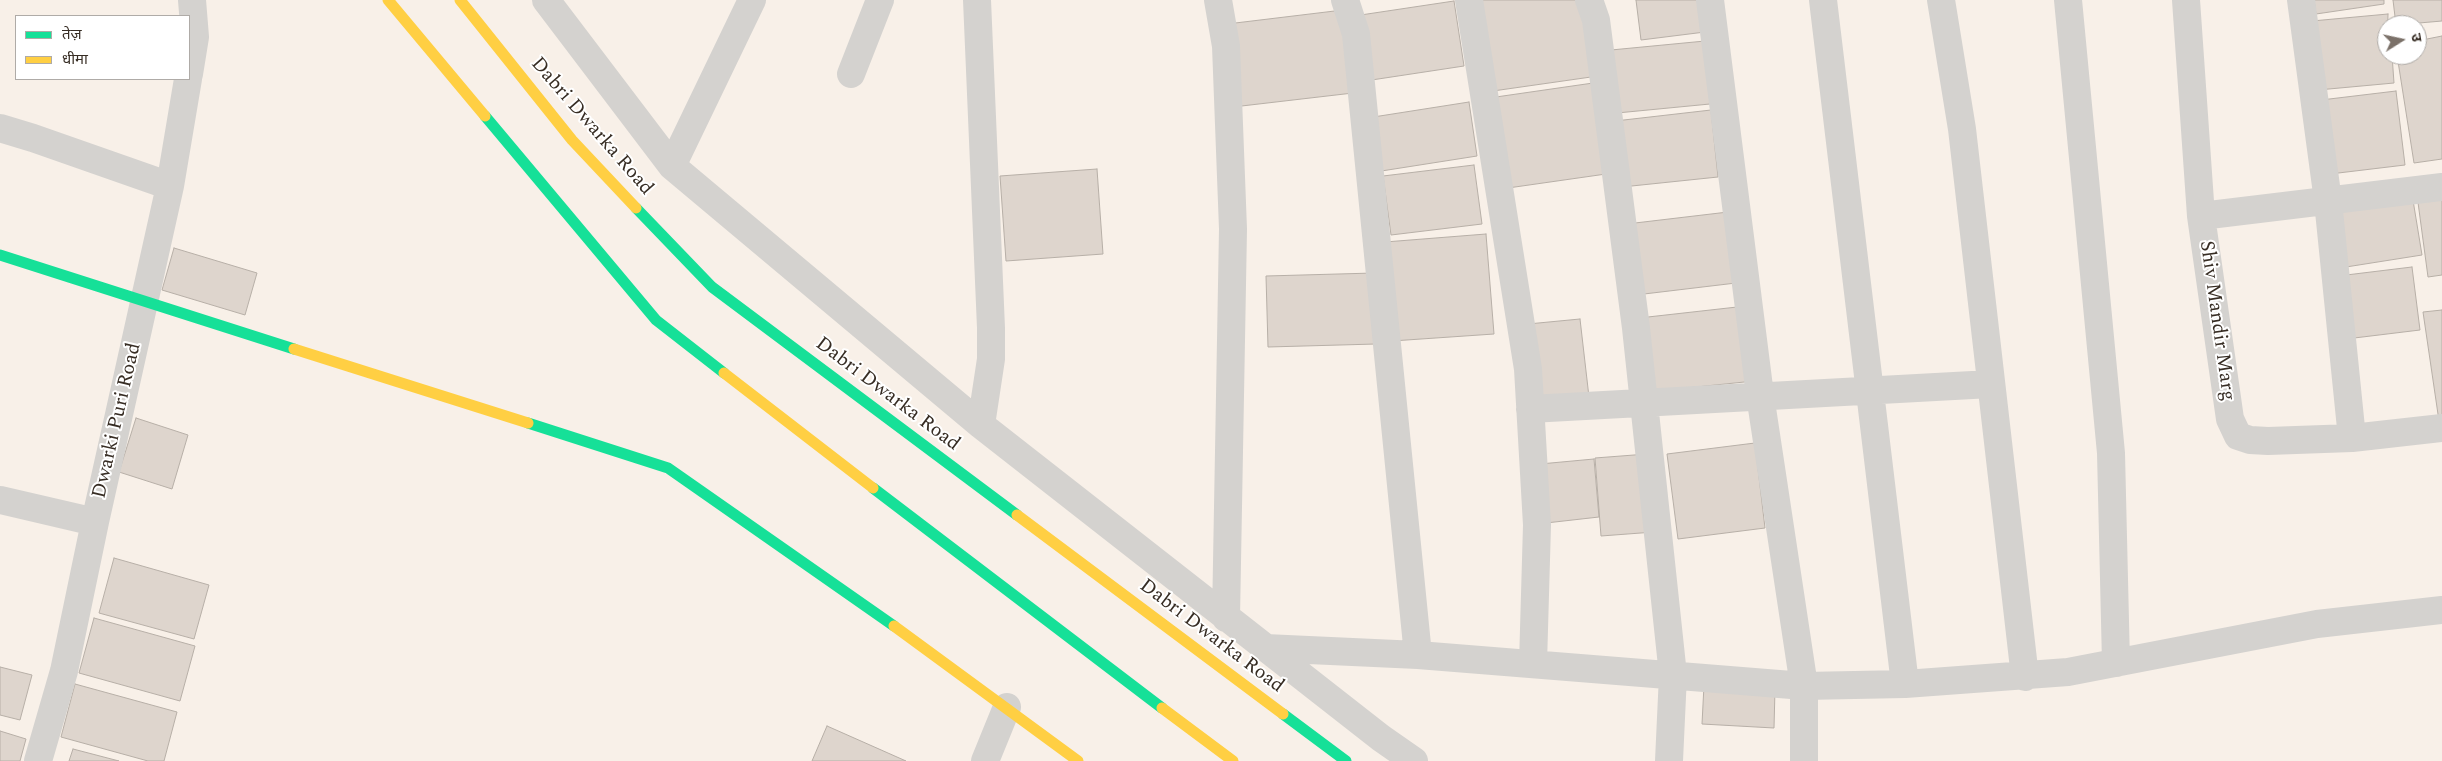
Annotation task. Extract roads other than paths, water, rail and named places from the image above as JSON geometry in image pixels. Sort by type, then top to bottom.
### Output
[{"type":"main road","points":[[388,0],[656,320],[973,566],[1233,761]]},
{"type":"main road","name":"Dabri Dwarka Road","points":[[460,0],[572,140],[712,288],[1346,761]]},
{"type":"main road","points":[[0,255],[668,468],[846,591],[1007,707],[1078,761]]},
{"type":"street","points":[[190,68],[195,37],[192,0]]},
{"type":"street","points":[[546,0],[672,166],[981,425],[1226,618],[1381,738],[1414,761]]},
{"type":"street","points":[[672,166],[752,0]]},
{"type":"street","points":[[851,74],[880,0]]},
{"type":"street","points":[[977,0],[991,328],[991,359],[981,425]]},
{"type":"street","points":[[1218,0],[1226,46],[1233,228],[1226,618]]},
{"type":"street","points":[[1345,0],[1356,34],[1418,655]]},
{"type":"street","points":[[1469,0],[1528,369],[1537,525],[1533,664]]},
{"type":"street","points":[[1589,0],[1597,30],[1644,401],[1673,675],[1669,761]]},
{"type":"street","points":[[1710,0],[1760,395],[1804,686],[1804,761]]},
{"type":"street","points":[[1823,0],[1905,684]]},
{"type":"street","points":[[1941,0],[1962,129],[2025,677]]},
{"type":"street","points":[[2068,0],[2111,453],[2116,663]]},
{"type":"street","name":"Shiv Mandir Marg","points":[[2186,0],[2201,216],[2230,419],[2238,436],[2250,440],[2268,442],[2352,438],[2442,428]]},
{"type":"street","points":[[2301,0],[2328,201],[2352,438]]},
{"type":"street","name":"Dwarki Puri Road","points":[[38,761],[64,672],[94,522],[170,186],[188,80]]},
{"type":"street","points":[[0,128],[34,138],[170,186]]},
{"type":"street","points":[[2201,216],[2442,187]]},
{"type":"street","points":[[1530,409],[1644,401],[1991,384]]},
{"type":"street","points":[[0,500],[94,522]]},
{"type":"street","points":[[1265,648],[1418,655],[1804,686],[1905,684],[2025,677],[2068,672],[2317,624],[2442,610]]},
{"type":"street","points":[[985,761],[1007,707]]}]
